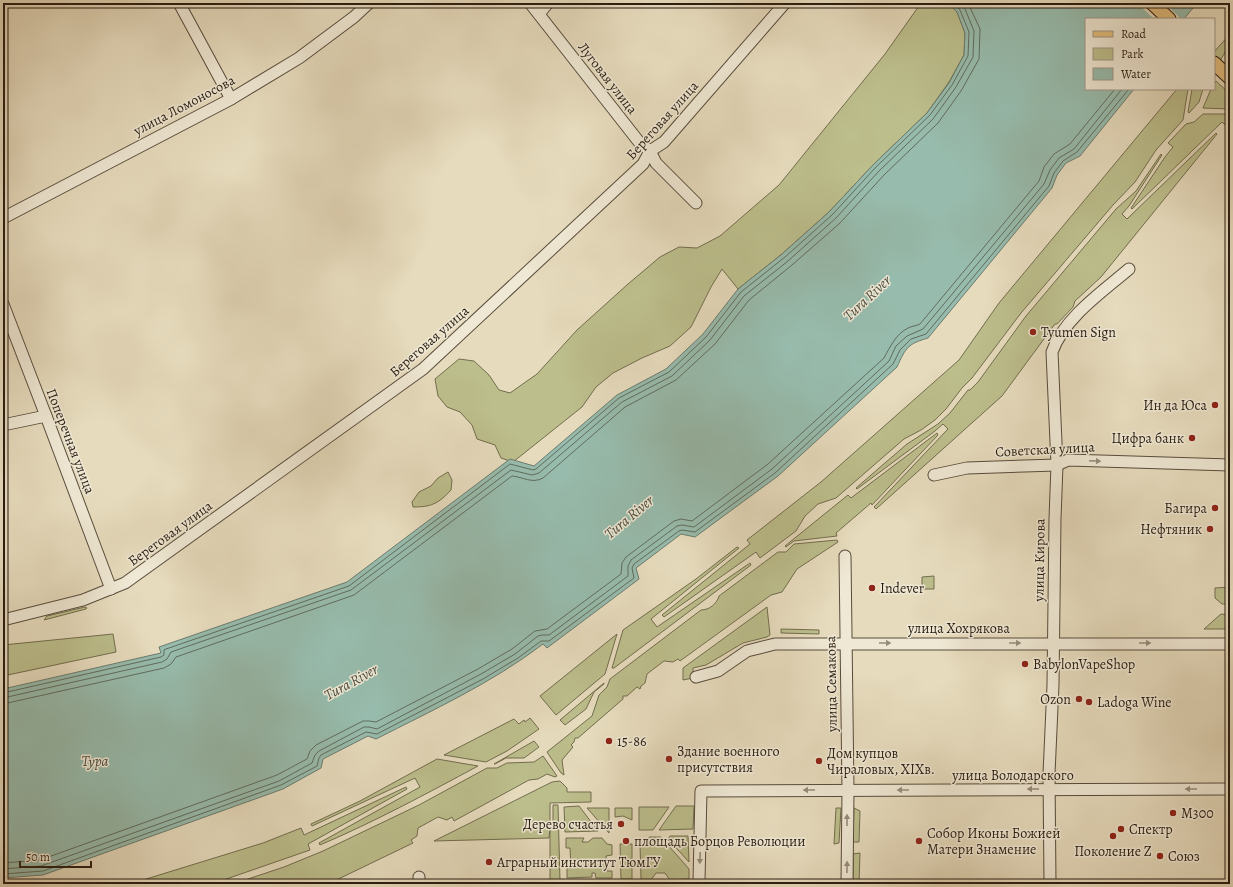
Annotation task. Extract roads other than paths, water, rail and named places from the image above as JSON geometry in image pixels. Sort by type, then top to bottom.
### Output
[{"type":"main road","points":[[1152,3],[1168,18]]},
{"type":"main road","points":[[1215,64],[1230,78]]},
{"type":"street","points":[[179,3],[231,98]]},
{"type":"street","name":"улица Ломоносова","points":[[3,218],[231,98],[299,58],[354,17],[369,3]]},
{"type":"street","name":"Луговая улица","points":[[530,3],[639,142],[650,151],[656,163],[696,203]]},
{"type":"street","points":[[539,14],[548,3]]},
{"type":"street","name":"Береговая улица","points":[[3,620],[83,600],[126,583],[423,370],[643,164],[650,151],[664,142],[785,3]]},
{"type":"street","name":"улица Кирова","points":[[1050,884],[1049,789],[1054,643],[1055,519],[1058,465],[1052,352],[1063,330],[1079,312],[1129,269]]},
{"type":"street","name":"Поперечная улица","points":[[3,304],[111,590]]},
{"type":"street","points":[[3,425],[46,416]]},
{"type":"street","name":"Советская улица","points":[[934,475],[967,468],[1058,465],[1068,460],[1230,465]]},
{"type":"street","name":"улица Семакова","points":[[845,556],[848,790],[847,884]]},
{"type":"street","name":"улица Хохрякова","points":[[696,677],[718,670],[747,651],[775,644],[1230,644]]},
{"type":"street","name":"улица Володарского","points":[[700,884],[701,791],[1230,789]]},
{"type":"water","name":"Тура","points":[[948,3],[1197,3],[1185,18],[1085,18],[1085,90],[1133,90],[1080,156],[1066,163],[1057,175],[1052,188],[928,338],[916,342],[908,347],[897,367],[778,476],[695,537],[681,534],[636,568],[639,579],[547,648],[543,644],[483,684],[376,739],[368,736],[323,759],[321,768],[283,789],[43,875],[3,878],[3,689],[161,653],[159,647],[347,582],[510,459],[534,466],[617,395],[666,369],[703,334],[738,289],[782,254],[829,212],[873,165],[927,113],[949,83],[964,55],[965,33],[957,12]]},
{"type":"place","name":"Tyumen Sign","points":[[1033,332]]},
{"type":"place","name":"Ин да Юса","points":[[1215,405]]},
{"type":"place","name":"Цифра банк","points":[[1192,438]]},
{"type":"place","name":"Багира","points":[[1215,508]]},
{"type":"place","name":"Нефтяник","points":[[1210,529]]},
{"type":"place","name":"Indever","points":[[872,588]]},
{"type":"place","name":"BabylonVapeShop","points":[[1025,664]]},
{"type":"place","name":"Ozon","points":[[1079,699]]},
{"type":"place","name":"Ladoga Wine","points":[[1089,702]]},
{"type":"place","name":"15-86","points":[[609,741]]},
{"type":"place","name":"Здание военного присутствия","points":[[669,759]]},
{"type":"place","name":"Дом купцов Чираловых, XIXв.","points":[[819,761]]},
{"type":"place","name":"М300","points":[[1173,813]]},
{"type":"place","name":"Дерево счастья","points":[[621,824]]},
{"type":"place","name":"Спектр","points":[[1121,829]]},
{"type":"place","name":"Поколение Z","points":[[1113,836]]},
{"type":"place","name":"площадь Борцов Революции","points":[[626,841]]},
{"type":"place","name":"Собор Иконы Божией Матери Знамение","points":[[919,841]]},
{"type":"place","name":"Союз","points":[[1160,856]]},
{"type":"place","name":"Аграрный институт ТюмГУ","points":[[489,862]]},
{"type":"water label","name":"Tura River","points":[[867,298]]},
{"type":"water label","name":"Tura River","points":[[629,517]]},
{"type":"water label","name":"Tura River","points":[[351,682]]}]
